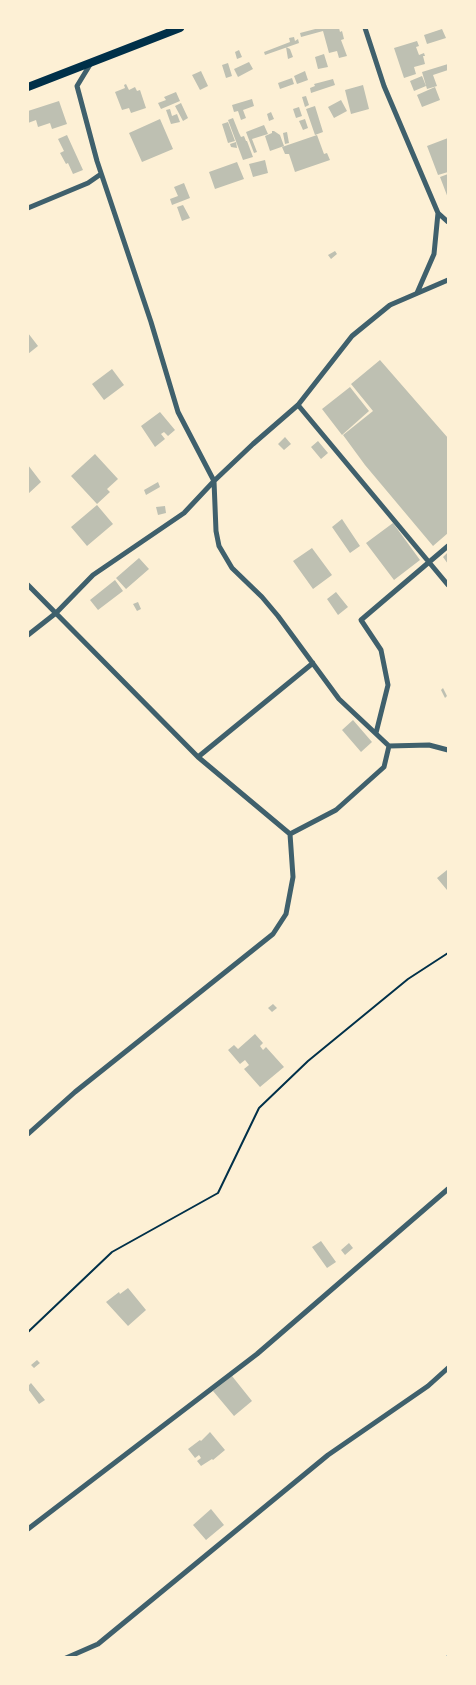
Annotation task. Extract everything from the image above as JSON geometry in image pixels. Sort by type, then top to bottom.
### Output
[{"type":"main road","points":[[28,87],[180,28]]},
{"type":"street","points":[[365,28],[384,86],[438,213],[448,222]]},
{"type":"street","points":[[91,63],[77,86],[101,174],[151,322],[178,412],[214,481],[216,531],[219,546],[232,568],[262,597],[278,616],[339,699],[389,746],[429,745],[448,750]]},
{"type":"street","points":[[28,208],[88,183],[101,174]]},
{"type":"street","points":[[416,294],[434,254],[438,213]]},
{"type":"street","points":[[28,635],[56,613],[93,575],[184,513],[252,444],[298,405],[352,336],[390,305],[448,280]]},
{"type":"street","points":[[298,405],[448,584]]},
{"type":"street","points":[[376,734],[388,685],[381,650],[361,620],[448,546]]},
{"type":"street","points":[[28,585],[198,757],[290,834],[293,878],[286,914],[273,934],[75,1092],[28,1134]]},
{"type":"street","points":[[198,757],[313,663]]},
{"type":"street","points":[[290,834],[336,810],[384,767],[389,746]]},
{"type":"street","points":[[28,1529],[257,1354],[448,1188]]},
{"type":"street","points":[[66,1658],[98,1644],[328,1455],[428,1386],[448,1368]]},
{"type":"path","points":[[28,1332],[112,1252],[218,1193],[259,1108],[308,1061],[400,985],[448,952]]},
{"type":"building","points":[[319,28],[339,28],[340,32],[342,31],[344,39],[341,40],[347,56],[339,58],[337,51],[329,53],[323,31],[301,37],[300,33]]},
{"type":"building","points":[[442,29],[446,38],[427,44],[424,35]]},
{"type":"building","points":[[294,37],[295,41],[298,39],[299,43],[265,55],[264,52],[290,42],[289,38]]},
{"type":"building","points":[[417,41],[419,46],[416,47],[419,55],[424,53],[425,64],[414,67],[416,74],[404,78],[394,48]]},
{"type":"building","points":[[286,47],[290,49],[293,57],[288,59]]},
{"type":"building","points":[[239,50],[242,57],[237,59],[235,52]]},
{"type":"building","points":[[324,54],[328,67],[318,69],[315,57]]},
{"type":"building","points":[[249,62],[253,69],[238,77],[234,69]]},
{"type":"building","points":[[228,63],[232,76],[226,78],[222,65]]},
{"type":"building","points":[[448,64],[448,70],[433,75],[437,86],[427,89],[422,72]]},
{"type":"building","points":[[201,71],[208,86],[200,90],[192,75]]},
{"type":"building","points":[[305,71],[308,80],[297,84],[294,76]]},
{"type":"building","points":[[422,76],[426,86],[414,91],[410,81]]},
{"type":"building","points":[[292,78],[294,84],[280,89],[278,83]]},
{"type":"building","points":[[333,79],[335,85],[311,93],[310,88],[315,86],[314,84]]},
{"type":"building","points":[[126,84],[129,90],[135,87],[137,91],[140,90],[146,108],[131,113],[129,108],[122,110],[115,92],[125,88],[124,85]]},
{"type":"building","points":[[363,85],[369,109],[351,114],[345,90]]},
{"type":"building","points":[[435,87],[440,100],[422,107],[417,95]]},
{"type":"building","points":[[176,92],[180,101],[161,109],[158,103],[166,100],[164,97]]},
{"type":"building","points":[[306,96],[309,105],[305,107],[302,97]]},
{"type":"building","points":[[252,99],[254,106],[243,110],[246,118],[241,120],[238,111],[234,112],[232,105]]},
{"type":"building","points":[[341,100],[347,111],[334,118],[328,107]]},
{"type":"building","points":[[59,101],[67,124],[52,129],[50,123],[38,127],[36,120],[28,123],[28,111]]},
{"type":"building","points":[[181,103],[188,118],[183,121],[175,106]]},
{"type":"building","points":[[315,106],[323,132],[315,135],[306,109]]},
{"type":"building","points":[[299,107],[302,116],[296,118],[293,109]]},
{"type":"building","points":[[170,109],[172,116],[177,114],[180,122],[171,124],[166,110]]},
{"type":"building","points":[[271,112],[274,119],[269,121],[267,114]]},
{"type":"building","points":[[233,118],[241,137],[244,136],[247,141],[253,157],[243,160],[228,120]]},
{"type":"building","points":[[160,119],[173,149],[142,162],[129,133]]},
{"type":"building","points":[[305,119],[308,128],[303,130],[299,121]]},
{"type":"building","points":[[228,122],[235,141],[228,143],[222,124]]},
{"type":"building","points":[[264,125],[268,134],[252,139],[257,152],[254,153],[246,132]]},
{"type":"building","points":[[272,131],[280,135],[284,146],[270,151],[265,136],[272,133]]},
{"type":"building","points":[[287,132],[289,143],[285,144],[283,133]]},
{"type":"building","points":[[67,135],[83,170],[73,174],[68,163],[66,164],[60,153],[64,151],[58,139]]},
{"type":"building","points":[[317,135],[324,154],[327,153],[330,160],[295,172],[289,154],[285,154],[282,147]]},
{"type":"building","points":[[448,138],[448,172],[438,175],[427,146]]},
{"type":"building","points":[[236,142],[237,148],[231,147],[230,144]]},
{"type":"building","points":[[265,160],[268,173],[253,177],[249,164]]},
{"type":"building","points":[[237,162],[244,179],[215,189],[209,172]]},
{"type":"building","points":[[448,174],[448,198],[440,177]]},
{"type":"building","points":[[184,183],[190,198],[172,205],[170,199],[178,196],[174,187]]},
{"type":"building","points":[[183,205],[190,218],[182,221],[177,207]]},
{"type":"building","points":[[335,251],[337,254],[331,259],[328,255]]},
{"type":"building","points":[[28,333],[38,346],[28,354]]},
{"type":"building","points":[[380,360],[448,438],[448,533],[433,546],[365,465],[343,435],[373,411],[351,384]]},
{"type":"building","points":[[112,369],[124,385],[104,400],[92,384]]},
{"type":"building","points":[[350,387],[369,411],[342,435],[322,409]]},
{"type":"building","points":[[160,412],[175,430],[168,436],[164,432],[161,434],[165,439],[155,447],[141,426]]},
{"type":"building","points":[[285,437],[291,444],[284,450],[278,444]]},
{"type":"building","points":[[318,441],[328,453],[321,459],[311,447]]},
{"type":"building","points":[[95,454],[118,479],[107,489],[110,492],[97,504],[71,476]]},
{"type":"building","points":[[28,465],[41,482],[28,494]]},
{"type":"building","points":[[158,482],[160,487],[146,495],[144,490]]},
{"type":"building","points":[[97,505],[113,524],[87,546],[71,527]]},
{"type":"building","points":[[165,506],[166,513],[158,515],[156,507]]},
{"type":"building","points":[[342,519],[360,546],[350,553],[332,527]]},
{"type":"building","points":[[393,523],[420,560],[394,580],[366,543]]},
{"type":"building","points":[[312,548],[332,575],[313,589],[293,561]]},
{"type":"building","points":[[448,552],[448,564],[443,557]]},
{"type":"building","points":[[139,558],[149,569],[126,589],[116,578]]},
{"type":"building","points":[[115,580],[123,591],[98,610],[90,600]]},
{"type":"building","points":[[336,592],[348,607],[338,615],[327,599]]},
{"type":"building","points":[[138,602],[141,609],[137,611],[133,604]]},
{"type":"building","points":[[443,688],[447,696],[445,698],[441,690]]},
{"type":"building","points":[[353,720],[372,742],[361,752],[342,730]]},
{"type":"building","points":[[447,870],[448,872],[447,890],[437,878]]},
{"type":"building","points":[[273,1004],[277,1008],[272,1012],[268,1008]]},
{"type":"building","points":[[255,1034],[263,1043],[260,1046],[263,1050],[266,1047],[284,1067],[260,1087],[244,1069],[249,1065],[245,1060],[240,1064],[228,1050],[234,1045],[238,1049]]},
{"type":"building","points":[[321,1241],[336,1262],[327,1268],[312,1247]]},
{"type":"building","points":[[349,1243],[353,1248],[345,1255],[341,1250]]},
{"type":"building","points":[[128,1288],[146,1310],[128,1326],[106,1302]]},
{"type":"building","points":[[37,1360],[40,1363],[34,1368],[31,1365]]},
{"type":"building","points":[[232,1376],[252,1401],[234,1416],[213,1391]]},
{"type":"building","points":[[31,1383],[45,1400],[39,1404],[28,1389]]},
{"type":"building","points":[[210,1432],[225,1450],[213,1460],[201,1466],[197,1461],[201,1458],[199,1455],[195,1458],[188,1449],[201,1441]]},
{"type":"building","points":[[211,1509],[224,1525],[206,1540],[193,1525]]}]
